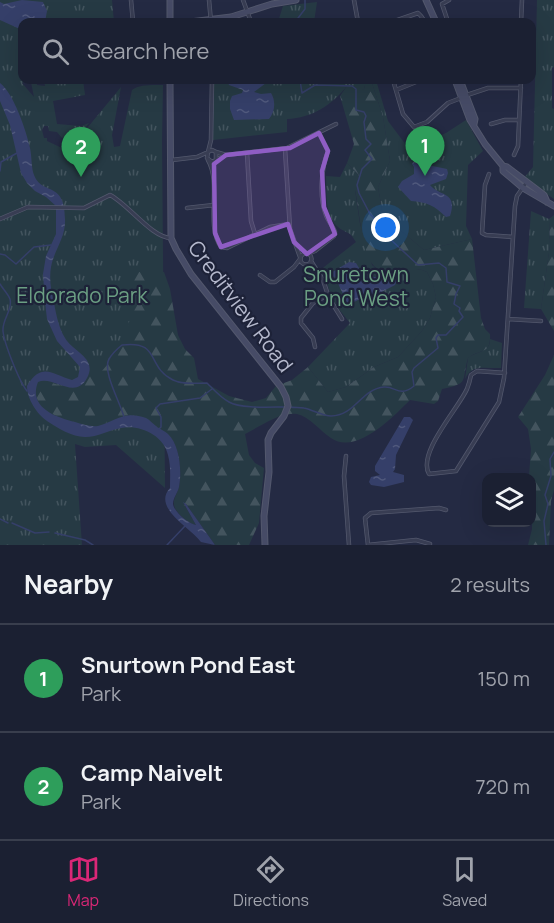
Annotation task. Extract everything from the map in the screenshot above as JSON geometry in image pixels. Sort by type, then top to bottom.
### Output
[{"type":"street","points":[[131,0],[133,18]]},
{"type":"street","points":[[170,0],[170,18]]},
{"type":"street","points":[[209,0],[211,18]]},
{"type":"street","points":[[243,0],[249,18]]},
{"type":"street","points":[[223,18],[296,0]]},
{"type":"street","points":[[354,0],[357,18]]},
{"type":"street","points":[[427,0],[434,18]]},
{"type":"street","points":[[447,18],[442,4],[449,0]]},
{"type":"street","points":[[521,18],[522,0]]},
{"type":"street","points":[[404,18],[415,14],[421,15],[422,18]]},
{"type":"street","name":"Creditview Road","points":[[170,84],[171,238],[184,264],[286,397],[288,405],[286,413],[268,440],[269,472],[264,508],[266,545]]},
{"type":"street","points":[[212,84],[211,140],[208,160],[212,171],[216,237],[221,247],[227,248],[271,226],[289,224]]},
{"type":"street","points":[[394,84],[404,116],[414,127],[427,122],[447,103],[464,96],[488,88],[521,88]]},
{"type":"street","points":[[396,90],[411,84]]},
{"type":"street","points":[[457,84],[475,119],[474,124],[485,144],[502,166],[507,167],[524,185],[544,195],[547,202],[554,206]]},
{"type":"street","points":[[461,84],[464,96]]},
{"type":"street","points":[[514,155],[518,146],[521,84]]},
{"type":"street","points":[[491,124],[504,120],[519,120]]},
{"type":"street","points":[[170,160],[197,157],[208,152],[226,155],[285,149],[336,124]]},
{"type":"street","points":[[260,275],[275,282],[294,267],[300,258],[315,251],[335,232],[324,207],[322,171],[328,151],[319,133]]},
{"type":"street","points":[[211,140],[218,155],[212,171]]},
{"type":"street","points":[[285,149],[291,237],[298,248],[311,260],[342,319]]},
{"type":"street","points":[[247,153],[251,221],[255,234]]},
{"type":"street","points":[[197,157],[216,160],[226,155]]},
{"type":"street","points":[[489,174],[485,185],[482,233],[513,237]]},
{"type":"street","points":[[505,373],[477,371],[471,375],[466,391],[429,452],[426,464],[429,474],[452,473],[457,470],[499,402],[505,373],[516,200],[524,185]]},
{"type":"street","points":[[0,219],[28,207],[86,207],[110,195],[153,230],[166,238],[171,238]]},
{"type":"street","points":[[187,208],[214,205]]},
{"type":"street","points":[[298,248],[300,258],[305,265],[316,271]]},
{"type":"street","points":[[294,267],[305,265],[311,260],[315,251]]},
{"type":"street","points":[[315,347],[313,338],[301,323],[301,319],[311,304],[328,295]]},
{"type":"street","points":[[508,319],[541,321]]},
{"type":"street","points":[[346,456],[344,476],[349,545]]},
{"type":"street","points":[[430,544],[416,540],[368,545],[364,521],[369,514],[439,508],[446,510]]},
{"type":"highlighted area","points":[[319,133],[328,151],[322,171],[324,207],[335,234],[307,254],[294,242],[288,224],[221,247],[215,233],[214,164],[226,155],[290,148]]},
{"type":"green space","name":"Eldorado Park","points":[[0,0],[112,0],[114,18],[18,18],[18,84],[23,84],[34,97],[31,84],[45,86],[45,84],[84,84],[85,95],[53,101],[57,124],[81,126],[89,123],[85,128],[88,127],[121,87],[112,135],[114,147],[120,146],[132,90],[143,86],[163,85],[165,488],[116,445],[85,447],[75,444],[82,545],[0,545]],"holes":[[[44,126],[48,126],[49,131],[57,132],[62,138],[72,132],[71,147],[64,149],[47,141],[42,130]]]},
{"type":"green space","points":[[537,0],[554,0],[552,108],[554,109],[554,199],[524,178],[533,167]]},
{"type":"green space","points":[[317,2],[315,18],[279,18],[283,6]]},
{"type":"green space","points":[[214,84],[365,84],[364,90],[347,86],[321,109],[305,116],[287,119],[287,132],[213,140]]},
{"type":"green space","points":[[365,84],[372,84],[383,117],[390,161],[378,187],[383,216],[424,250],[472,239],[481,318],[485,329],[490,334],[489,345],[468,358],[461,383],[442,389],[438,401],[434,404],[410,400],[385,424],[363,438],[352,442],[341,442],[331,438],[306,418],[297,414],[277,417],[245,434],[249,455],[255,463],[264,468],[259,523],[249,545],[215,545],[186,504],[184,504],[196,525],[176,511],[174,500],[180,481],[180,467],[178,452],[168,435],[147,419],[138,416],[120,417],[92,426],[52,414],[40,404],[37,398],[38,382],[42,380],[69,388],[87,377],[89,371],[101,372],[109,363],[122,345],[134,304],[142,290],[129,277],[136,271],[147,274],[164,272],[170,289],[178,335],[185,349],[194,358],[198,379],[229,396],[252,402],[266,398],[276,386],[292,380],[308,367],[328,392],[346,387],[374,367],[398,357],[422,331],[430,318],[436,297],[427,272],[418,269],[400,273],[381,271],[374,266],[367,252],[355,190],[355,179],[359,175],[347,163],[354,144],[340,96],[347,86],[364,90]]},
{"type":"green space","points":[[372,84],[377,84],[388,121],[409,149],[446,133],[466,120],[483,151],[468,165],[466,226],[472,239],[424,250],[383,216],[378,187],[390,161],[383,117]]},
{"type":"green space","name":"Snuretown Pond West","points":[[347,163],[359,175],[355,190],[360,224],[372,265],[379,271],[399,273],[410,268],[427,272],[436,297],[430,318],[422,331],[398,357],[374,367],[346,387],[328,392],[308,367],[350,323],[333,302],[327,283],[319,271],[356,242],[330,217],[327,203],[326,176],[340,177]]},
{"type":"green space","points":[[531,211],[549,219],[550,245],[541,309],[524,308]]},
{"type":"green space","points":[[554,215],[554,331],[541,309],[550,245],[549,219]]},
{"type":"green space","points":[[490,339],[502,343],[501,368],[476,369],[465,379],[468,358],[486,349]]},
{"type":"green space","points":[[554,355],[554,490],[551,501],[549,545],[528,545],[532,527],[536,527],[536,473],[529,473],[531,449],[528,429],[518,417],[545,375]]},
{"type":"water","points":[[22,0],[43,2],[47,11],[46,18],[18,18],[18,28],[0,20],[0,2],[4,4]]},
{"type":"water","points":[[0,83],[10,95],[22,122],[30,148],[34,175],[42,185],[57,193],[64,207],[65,226],[51,267],[51,290],[63,334],[68,343],[87,360],[90,371],[82,384],[76,387],[38,382],[37,398],[45,410],[67,420],[98,426],[132,415],[147,419],[167,433],[178,452],[180,467],[179,487],[173,502],[174,507],[182,517],[196,525],[183,502],[186,504],[215,545],[201,542],[169,510],[166,495],[170,488],[169,459],[162,442],[150,432],[128,427],[90,437],[80,437],[65,432],[47,421],[31,401],[27,386],[32,378],[48,372],[72,380],[78,377],[80,367],[57,341],[47,319],[43,274],[46,256],[56,234],[56,206],[35,191],[21,173],[10,125],[0,101]]},
{"type":"water","points":[[265,84],[254,92],[271,93],[274,106],[269,119],[234,120],[230,101],[232,96],[242,93],[243,90],[229,85]]},
{"type":"water","points":[[413,162],[447,169],[446,179],[430,185],[450,198],[452,208],[450,216],[446,217],[434,207],[411,201],[398,187],[402,181],[414,174]]},
{"type":"water","points":[[349,262],[356,263],[359,268],[356,282],[366,277],[373,277],[391,282],[396,279],[395,285],[368,299],[358,300],[348,305],[335,277],[329,274]]},
{"type":"water","points":[[404,417],[410,417],[413,420],[396,455],[393,472],[404,475],[404,482],[384,487],[371,485],[369,482],[371,477],[380,475],[375,471],[375,466]]},
{"type":"waterway","points":[[298,18],[305,9],[305,0]]},
{"type":"waterway","points":[[290,407],[304,408],[328,416],[339,415],[376,389],[384,387],[401,391],[409,389],[414,386],[412,372],[414,368],[438,348],[436,338],[438,335],[446,335],[463,317],[459,311],[460,308],[454,304],[460,286],[447,282],[446,268],[439,263],[418,265],[390,239],[370,214],[359,193],[357,185],[362,169],[372,159],[365,150],[371,144],[366,139],[364,122],[366,116],[364,112],[356,110],[356,89],[352,86],[315,85],[302,93],[301,84]]},
{"type":"waterway","points":[[0,171],[1,162],[17,153]]},
{"type":"waterway","points":[[0,254],[5,255],[16,264],[34,247],[51,245]]},
{"type":"waterway","points":[[0,284],[11,303],[4,322],[4,337],[16,371],[27,391]]},
{"type":"waterway","points":[[124,417],[107,364],[122,345],[143,347],[148,350],[165,375],[177,382],[207,383],[223,398],[234,404],[285,407]]},
{"type":"waterway","points":[[159,429],[161,417],[156,408],[160,404],[200,398],[212,389]]},
{"type":"waterway","points":[[546,545],[544,521],[548,504],[545,495],[551,476],[550,459],[554,452]]},
{"type":"waterway","points":[[0,519],[8,523]]},
{"type":"waterway","points":[[12,523],[35,533],[49,532]]},
{"type":"waterway","points":[[167,545],[185,526]]},
{"type":"waterway","points":[[55,533],[85,540],[93,545]]},
{"type":"place","name":"Snurtown Pond East","points":[[425,176]]},
{"type":"place","name":"Camp Naivelt","points":[[81,177]]}]
